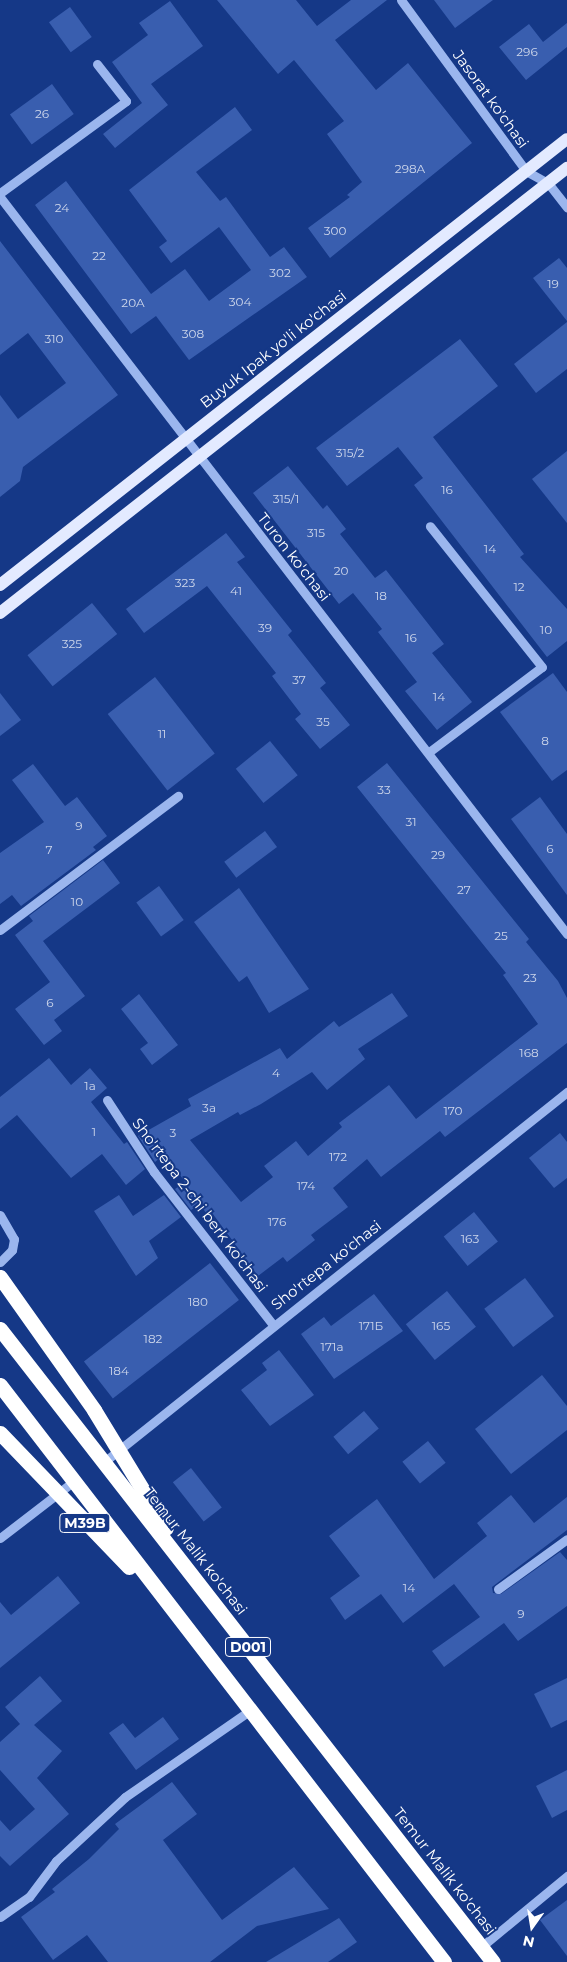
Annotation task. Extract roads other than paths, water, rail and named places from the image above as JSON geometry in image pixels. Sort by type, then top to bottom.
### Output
[{"type":"highway","points":[[0,1277],[118,1450],[203,1589]]},
{"type":"highway","name":"Temur Malik ko'chasi","points":[[0,1329],[493,1962]]},
{"type":"highway","name":"D001","points":[[0,1385],[249,1712],[444,1962]]},
{"type":"highway","name":"M39B","points":[[0,1433],[57,1494],[172,1610]]},
{"type":"main road","name":"Buyuk Ipak yo'li ko'chasi","points":[[0,585],[567,139]]},
{"type":"main road","points":[[0,613],[567,168]]},
{"type":"street","name":"Jasorat ko'chasi","points":[[401,0],[526,171],[548,183],[567,206]]},
{"type":"street","points":[[0,195],[126,101],[97,64]]},
{"type":"street","name":"Turon ko'chasi","points":[[0,195],[3,208],[429,752],[567,934]]},
{"type":"street","points":[[429,752],[542,667],[430,526]]},
{"type":"street","points":[[0,930],[178,796]]},
{"type":"street","name":"Sho'rtepa ko'chasi","points":[[104,1462],[273,1325],[567,1092]]},
{"type":"street","name":"Sho'rtepa 2-chi berk ko'chasi","points":[[107,1100],[154,1172],[273,1325]]},
{"type":"street","points":[[0,1215],[14,1239],[12,1250],[0,1262]]},
{"type":"street","points":[[0,1538],[74,1481]]},
{"type":"street","points":[[498,1589],[567,1539]]},
{"type":"street","points":[[0,1917],[28,1897],[56,1861],[125,1797],[249,1712]]},
{"type":"street","points":[[481,1947],[567,1876]]}]
